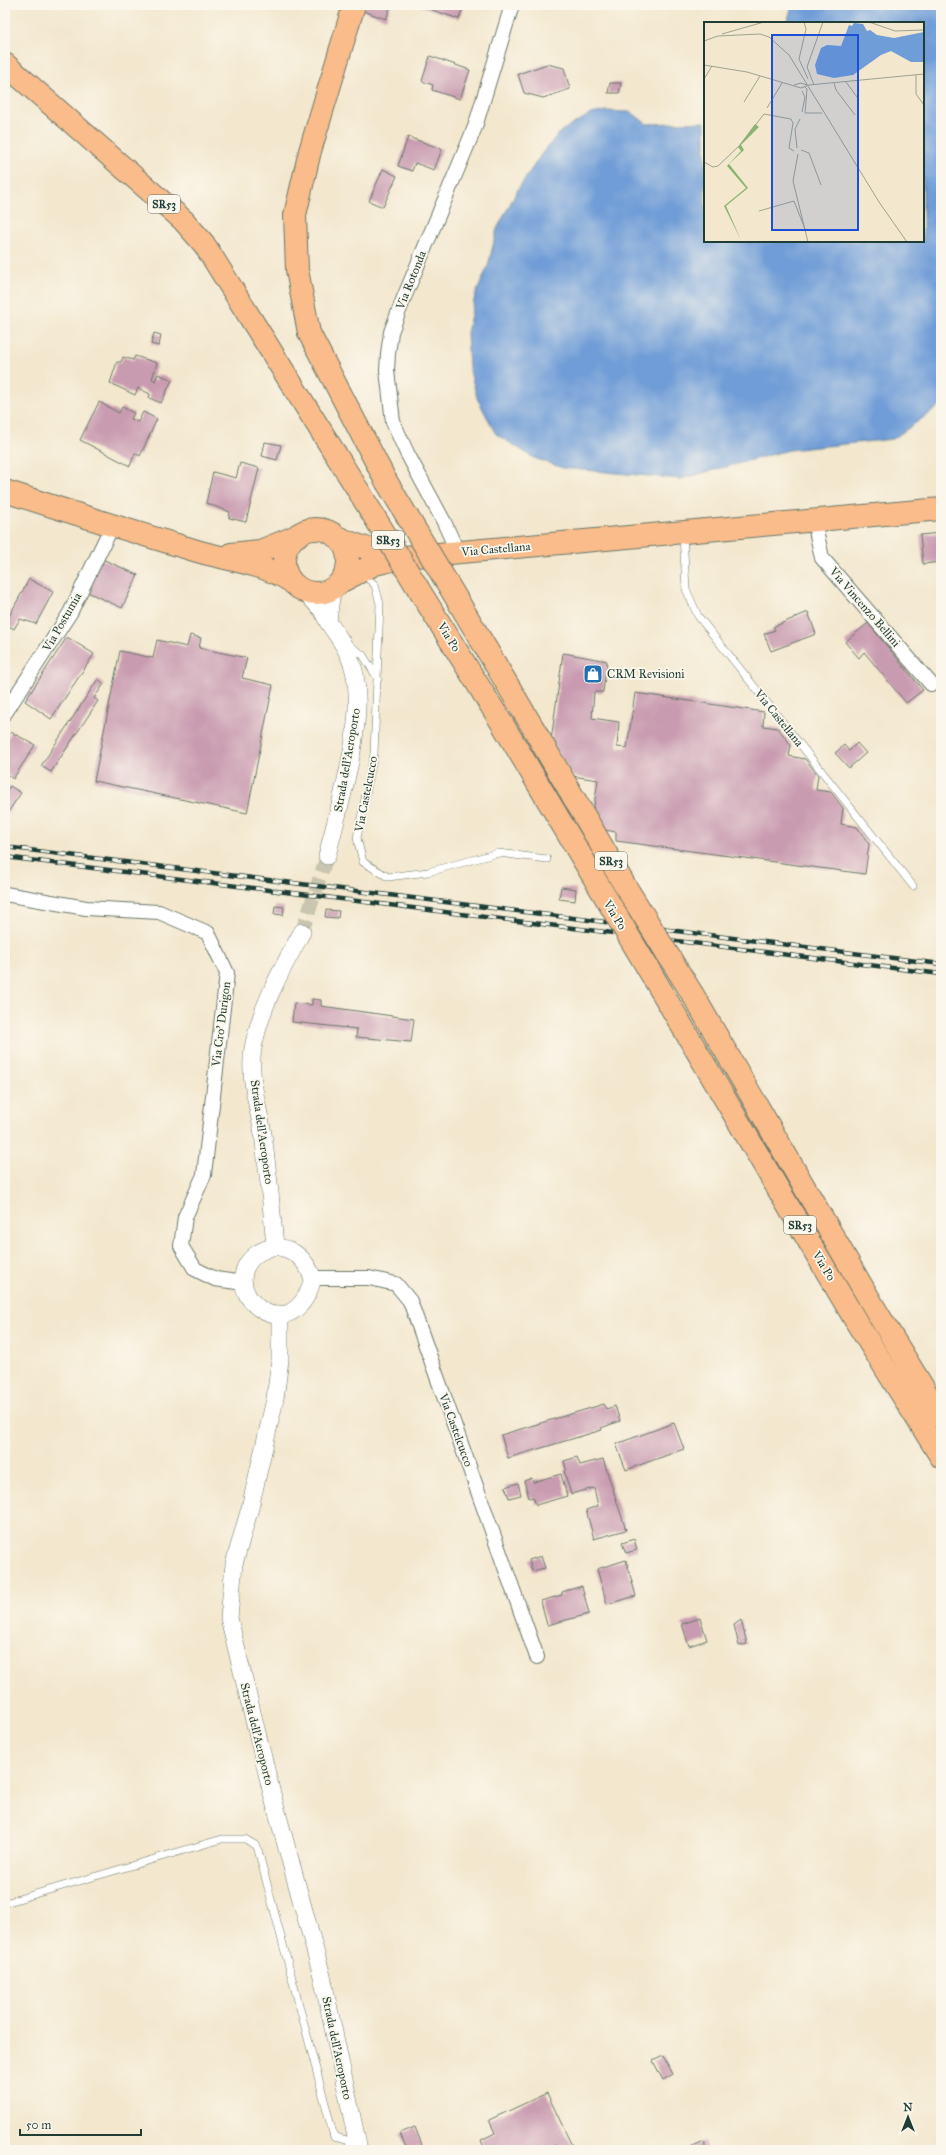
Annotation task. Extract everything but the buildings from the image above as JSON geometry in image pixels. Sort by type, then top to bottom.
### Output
[{"type":"main road","name":"Via Po","points":[[354,5],[310,151],[295,215],[296,270],[309,333],[386,481],[692,995],[878,1314],[941,1417]]},
{"type":"main road","name":"Via Po","points":[[5,64],[183,220],[204,244],[503,725],[857,1323],[941,1457]]},
{"type":"main road","points":[[5,492],[112,526],[211,555],[273,570],[313,593],[323,593],[375,564],[405,557]]},
{"type":"main road","name":"Via Castellana","points":[[405,557],[941,509]]},
{"type":"main road","points":[[211,555],[260,551],[306,531],[316,529],[326,531],[353,545],[375,552],[405,557]]},
{"type":"main road","points":[[297,536],[290,543],[285,552],[284,562],[297,585]]},
{"type":"main road","points":[[335,536],[346,552],[348,562],[344,580]]},
{"type":"street","name":"Via Rotonda","points":[[458,553],[444,522],[407,453],[394,422],[387,370],[388,354],[391,332],[402,300],[475,127],[512,5]]},
{"type":"street","name":"Via Vincenzo Bellini","points":[[814,521],[822,558],[931,684]]},
{"type":"street","name":"Via Postumia","points":[[5,713],[70,612],[112,526]]},
{"type":"street","points":[[328,622],[330,602],[344,580]]},
{"type":"street","name":"Strada dell'Aeroporto","points":[[297,585],[322,610],[347,651],[353,666],[356,681],[357,714],[348,768],[327,856]]},
{"type":"street","name":"Via Cro' Durigon","points":[[5,894],[86,908],[159,912],[208,933],[227,973],[204,1175],[185,1217],[181,1246],[195,1269],[215,1279],[244,1283]]},
{"type":"street","name":"Strada dell'Aeroporto","points":[[275,1246],[272,1202],[262,1132],[253,1088],[253,1045],[271,989],[302,932]]},
{"type":"street","points":[[275,1246],[292,1250],[301,1257],[313,1278],[307,1298],[300,1306],[291,1312],[270,1314],[260,1310],[252,1303],[246,1294],[244,1283],[245,1272],[250,1261],[258,1253],[275,1246]]},
{"type":"street","name":"Via Castelcucco","points":[[313,1278],[369,1278],[396,1284],[410,1301],[537,1657]]},
{"type":"street","name":"Strada dell'Aeroporto","points":[[280,1314],[280,1360],[275,1399],[250,1508],[234,1564],[229,1618],[272,1794],[322,1976],[358,2149]]},
{"type":"lane","name":"Via Castellana","points":[[683,533],[686,589],[698,616],[913,886]]},
{"type":"lane","name":"Via Castelcucco","points":[[344,580],[363,574],[378,591],[380,604],[377,645],[378,679],[374,754],[357,838],[363,862],[388,877],[428,872],[498,853],[547,859]]},
{"type":"lane","points":[[338,637],[363,655],[378,679]]},
{"type":"lane","points":[[5,1903],[222,1839],[245,1839],[257,1846],[334,2137],[347,2140],[358,2149]]},
{"type":"water","points":[[792,5],[941,5],[941,405],[893,439],[789,450],[680,479],[563,468],[534,458],[496,434],[477,398],[469,367],[467,333],[475,296],[488,266],[497,229],[518,189],[543,152],[561,131],[591,114],[606,111],[631,112],[647,124],[704,122],[704,242],[924,242],[924,22],[787,22]]},
{"type":"tunnel","points":[[302,932],[327,856]]},
{"type":"railway","points":[[5,847],[941,964]]},
{"type":"railway","points":[[5,857],[941,974]]},
{"type":"place","name":"CRM Revisioni","points":[[593,674]]}]
